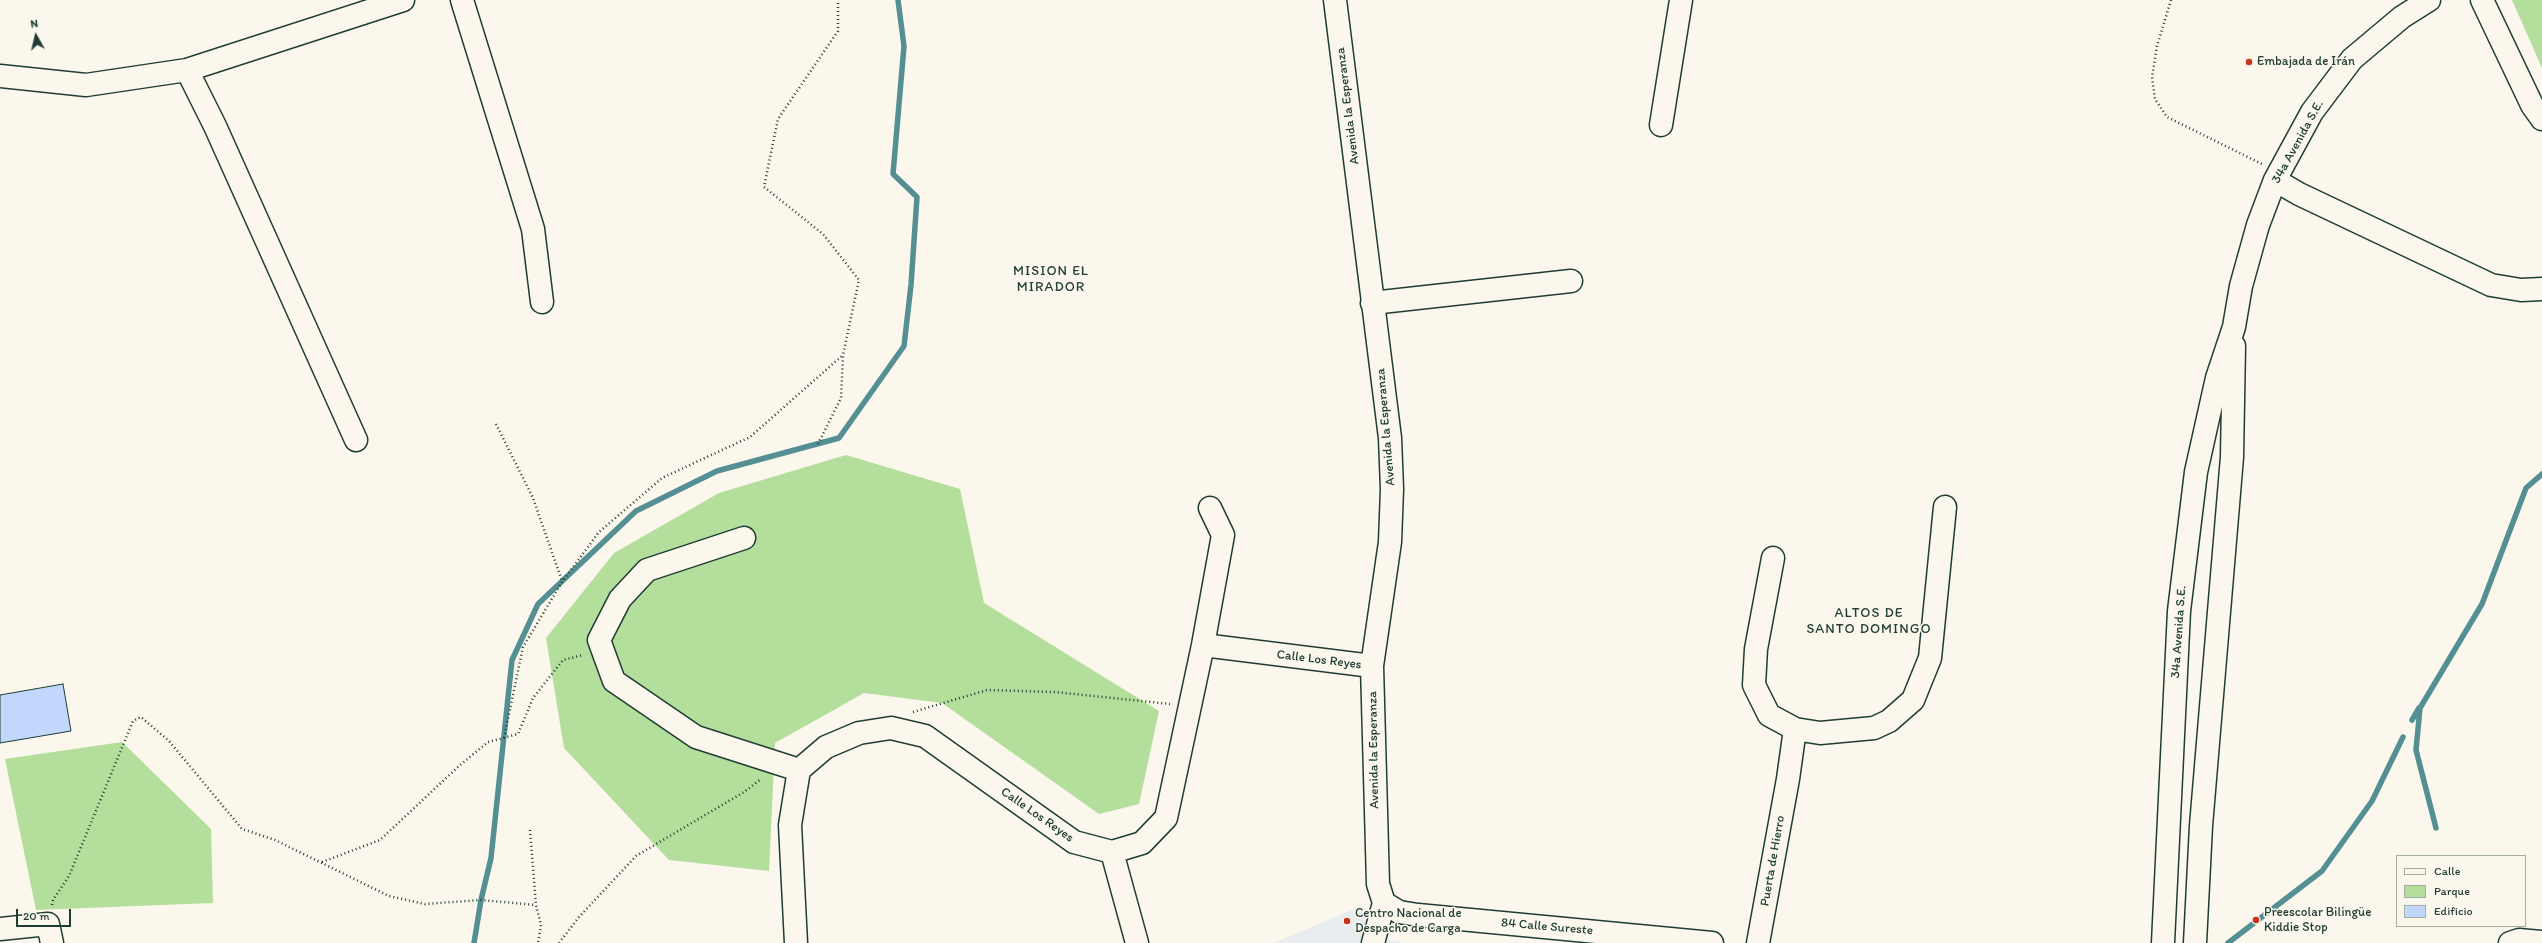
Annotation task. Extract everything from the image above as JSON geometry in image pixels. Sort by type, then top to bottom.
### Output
[{"type":"street","points":[[0,76],[86,84],[187,70],[403,0]]},
{"type":"street","points":[[462,0],[533,229],[542,302]]},
{"type":"street","name":"Avenida la Esperanza","points":[[1335,0],[1390,438],[1392,489],[1390,542],[1372,666],[1378,884],[1384,903]]},
{"type":"street","points":[[1661,125],[1681,0]]},
{"type":"street","name":"34a Avenida S.E.","points":[[2163,943],[2179,612],[2195,480],[2217,378],[2234,327],[2241,286],[2258,225],[2277,177],[2312,112],[2352,59],[2402,17],[2429,0]]},
{"type":"street","points":[[2482,0],[2532,105],[2542,119]]},
{"type":"street","points":[[187,70],[215,126],[356,440]]},
{"type":"street","points":[[2277,177],[2299,194],[2491,285],[2521,290],[2542,289]]},
{"type":"street","points":[[1372,303],[1571,281]]},
{"type":"street","name":"34a Avenida S.E.","points":[[2195,943],[2201,826],[2232,457],[2234,327]]},
{"type":"street","points":[[1137,943],[1112,852],[1142,843],[1166,818],[1203,646],[1223,535],[1210,508]]},
{"type":"street","points":[[1773,558],[1756,649],[1754,685],[1769,715],[1795,729],[1820,733],[1874,728],[1889,721],[1913,700],[1930,658],[1945,508]]},
{"type":"street","points":[[744,538],[648,570],[620,598],[599,640],[614,681],[696,737],[790,767],[790,825],[796,943]]},
{"type":"street","name":"Calle Los Reyes","points":[[1203,646],[1372,666]]},
{"type":"street","name":"Calle Los Reyes","points":[[790,767],[826,747],[859,733],[891,728],[925,736],[1074,842],[1112,852]]},
{"type":"street","name":"Puerta de Hierro","points":[[1758,943],[1788,779],[1795,729]]},
{"type":"street","points":[[2169,823],[2201,826]]},
{"type":"street","points":[[1373,943],[1384,903]]},
{"type":"street","name":"84 Calle Sureste","points":[[1384,903],[1399,912],[1579,936],[1712,943]]},
{"type":"street","points":[[0,929],[50,934]]},
{"type":"street","points":[[2510,943],[2519,940],[2542,942]]},
{"type":"path","points":[[818,444],[842,398],[843,355],[859,280],[823,234],[764,187],[778,119],[838,31],[838,0]]},
{"type":"path","points":[[2171,0],[2157,46],[2152,77],[2155,99],[2167,117],[2277,177]]},
{"type":"path","points":[[504,738],[523,647],[562,582],[599,532],[662,478],[750,437],[843,355]]},
{"type":"path","points":[[496,424],[533,498],[562,582]]},
{"type":"path","points":[[322,863],[380,840],[458,766],[488,742],[518,734],[534,698],[563,660],[602,649]]},
{"type":"path","points":[[891,728],[912,712],[987,690],[1055,692],[1172,704],[1191,701]]},
{"type":"path","points":[[50,934],[53,900],[69,876],[133,721],[141,717],[169,741],[242,829],[275,840],[389,896],[425,904],[481,900],[536,905]]},
{"type":"path","points":[[559,943],[578,917],[636,856],[744,792],[790,767]]},
{"type":"path","points":[[530,830],[536,905],[541,924],[538,943]]},
{"type":"shaded area","name":"Centro Nacional de Despacho de Carga","points":[[1363,905],[1375,937],[1404,943],[1274,943]]},
{"type":"green space","points":[[2512,0],[2542,0],[2542,68]]},
{"type":"green space","points":[[846,455],[960,489],[984,603],[1159,711],[1139,804],[1099,814],[942,703],[864,693],[775,743],[769,871],[669,860],[564,748],[546,638],[614,553],[719,493]]},
{"type":"green space","points":[[122,742],[211,829],[213,903],[36,910],[5,759]]},
{"type":"building","points":[[63,684],[71,731],[0,743],[0,695]]},
{"type":"waterway","points":[[474,943],[481,900],[491,858],[512,660],[538,604],[636,511],[717,471],[839,438],[904,346],[911,285],[917,197],[893,174],[904,46],[898,0]]},
{"type":"waterway","points":[[2436,828],[2416,750],[2420,708],[2482,604],[2526,488],[2542,474]]},
{"type":"waterway","points":[[2412,720],[2419,708]]},
{"type":"waterway","points":[[2228,943],[2322,871],[2372,801],[2403,737]]},
{"type":"place","name":"Embajada de Irán","points":[[2249,62]]},
{"type":"place","name":"Preescolar Bilingüe Kiddie Stop","points":[[2256,920]]},
{"type":"place","name":"Centro Nacional de Despacho de Carga","points":[[1347,921]]},
{"type":"district","name":"MISION EL MIRADOR","points":[[1051,280]]},
{"type":"district","name":"ALTOS DE SANTO DOMINGO","points":[[1869,622]]}]
